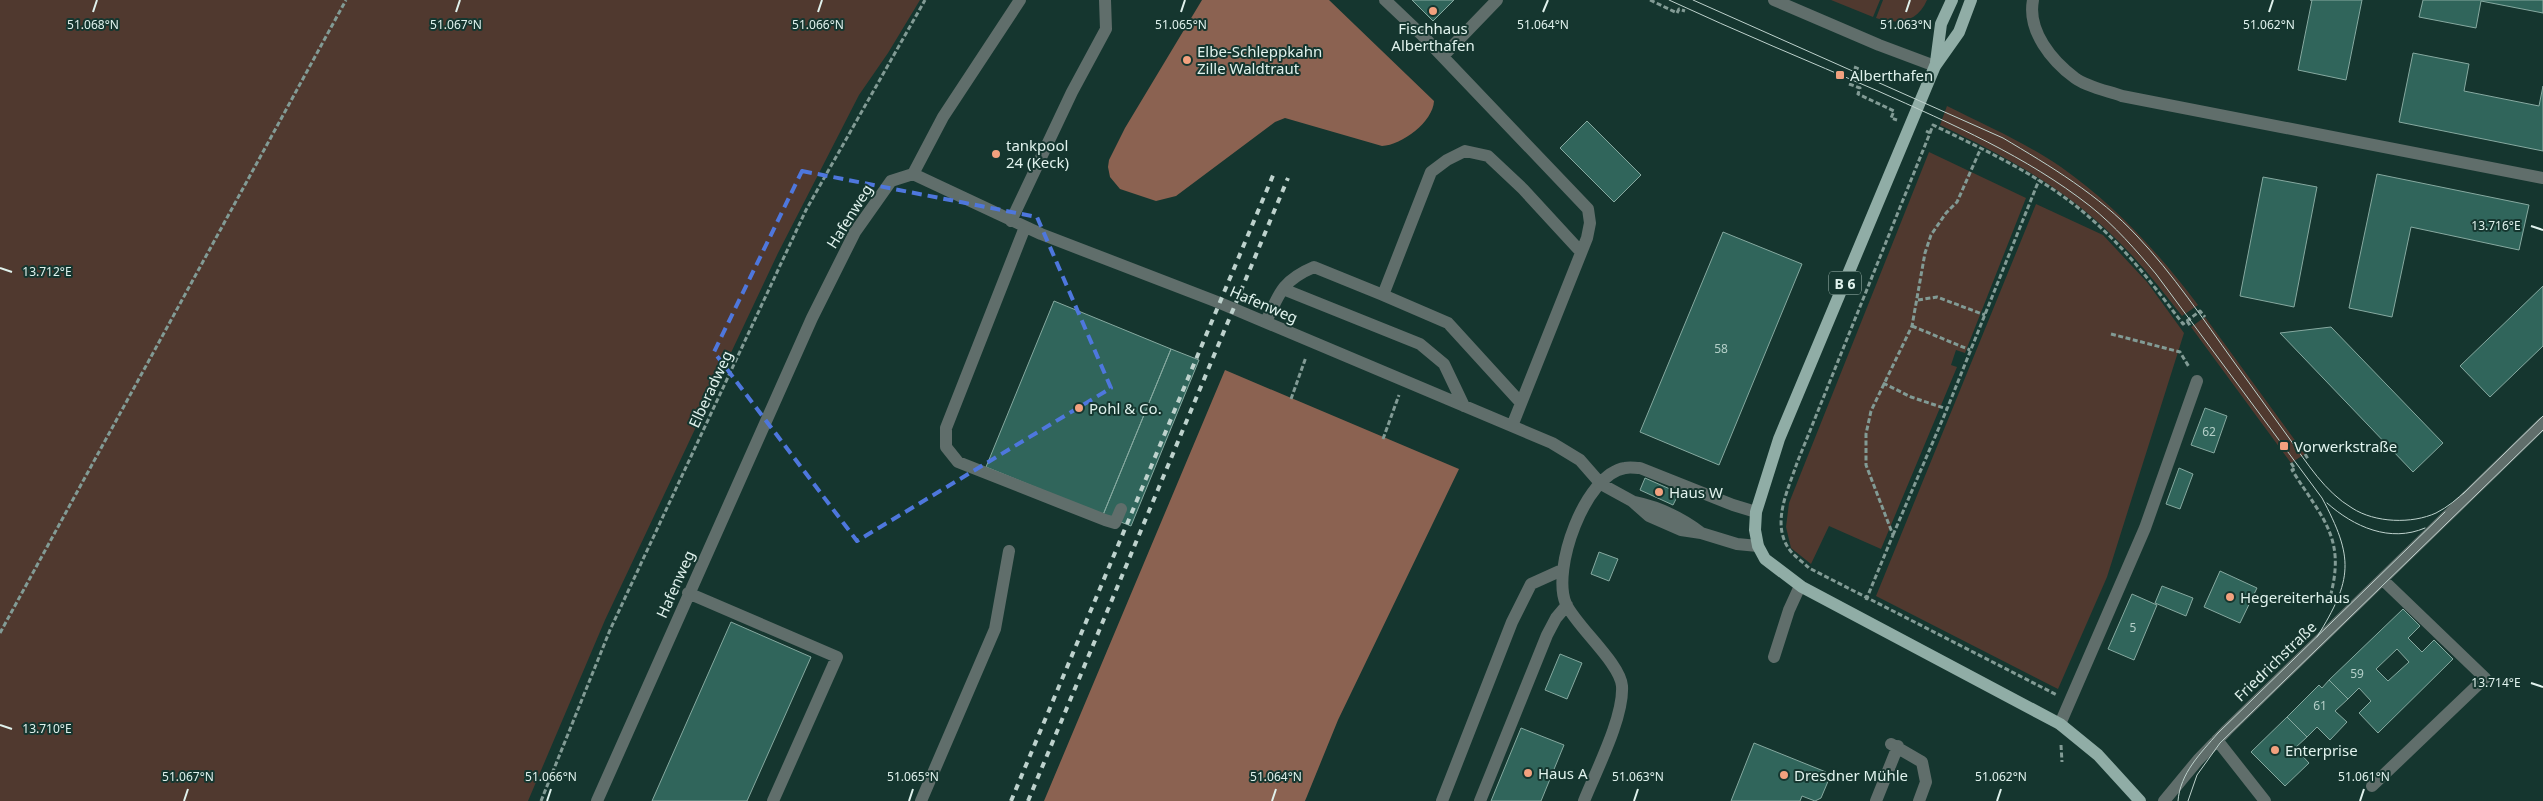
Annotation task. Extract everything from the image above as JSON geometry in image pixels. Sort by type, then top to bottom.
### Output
[{"type":"main road","name":"B 6","points":[[1758,546],[1755,530],[1756,512],[1779,439],[1922,100],[1935,66],[1941,24],[1952,0]]},
{"type":"main road","name":"B 6","points":[[1935,66],[1959,32],[1971,0]]},
{"type":"main road","points":[[1758,546],[1764,559],[1800,586],[2060,724],[2098,755],[2140,801]]},
{"type":"street","points":[[913,174],[944,117],[1020,0]]},
{"type":"street","points":[[1011,221],[1072,92],[1106,29],[1105,0]]},
{"type":"street","points":[[1385,0],[1443,56],[1588,208],[1589,230],[1512,426]]},
{"type":"street","points":[[1443,56],[1497,0]]},
{"type":"street","points":[[1774,0],[1863,39],[1935,66]]},
{"type":"street","points":[[2033,0],[2031,8],[2040,43],[2076,79],[2122,96],[2543,178]]},
{"type":"street","points":[[1383,295],[1431,172],[1446,160],[1465,151],[1488,156],[1523,189],[1581,252]]},
{"type":"street","name":"Hafenweg","points":[[597,801],[812,318],[855,232],[891,181],[913,174],[1025,227],[1266,322],[1552,443],[1580,460],[1601,484]]},
{"type":"street","points":[[1025,227],[946,428],[946,447],[958,462],[1105,520],[1115,523],[1121,509]]},
{"type":"street","points":[[1266,322],[1283,288],[1294,276],[1314,267],[1448,323],[1521,403]]},
{"type":"street","points":[[1283,288],[1420,344],[1444,364],[1464,406]]},
{"type":"street","points":[[2060,724],[2145,528],[2197,381]]},
{"type":"street","name":"Friedrichstraße","points":[[2164,801],[2217,740],[2543,423]]},
{"type":"street","points":[[1584,801],[1610,738],[1620,705],[1622,684],[1616,671],[1567,605],[1562,590],[1562,570],[1572,531],[1583,507],[1601,484],[1624,468],[1640,468],[1733,506],[1756,512]]},
{"type":"street","points":[[1601,484],[1632,501],[1649,516],[1681,530],[1701,532],[1736,544],[1758,546]]},
{"type":"street","points":[[921,801],[995,628],[1009,551]]},
{"type":"street","points":[[1442,801],[1512,622],[1531,584],[1562,570]]},
{"type":"street","points":[[2372,786],[2485,678],[2383,580]]},
{"type":"street","points":[[1774,657],[1789,610],[1800,586]]},
{"type":"street","points":[[688,593],[838,657],[773,801]]},
{"type":"street","points":[[1480,801],[1547,635],[1556,618],[1567,605]]},
{"type":"street","points":[[2217,740],[2265,801]]},
{"type":"street","points":[[1876,801],[1895,745],[1922,762],[1926,782],[1918,801]]},
{"type":"path","points":[[0,633],[346,0]]},
{"type":"path","name":"Elberadweg","points":[[540,801],[610,630],[806,210],[925,0]]},
{"type":"path","points":[[1650,0],[1677,13],[1679,8],[1685,11]]},
{"type":"path","points":[[1854,67],[1867,72]]},
{"type":"path","points":[[1849,84],[1860,88],[1858,94],[1894,111],[1891,118],[1930,133]]},
{"type":"path","points":[[2070,701],[1809,568],[1789,549],[1780,528],[1783,506],[1797,463],[1933,125],[1981,148],[2038,180],[2098,225],[2150,280],[2183,324],[2200,311],[2205,318]]},
{"type":"path","points":[[1894,535],[1866,465],[1866,434],[1871,411],[1912,326],[1925,253],[1931,236],[1946,213],[1957,202],[1981,148]]},
{"type":"path","points":[[1858,618],[1947,409],[2038,180]]},
{"type":"path","points":[[1918,300],[1937,297],[1985,315]]},
{"type":"path","points":[[2187,321],[2192,327]]},
{"type":"path","points":[[1912,326],[1970,350]]},
{"type":"path","points":[[2110,334],[2180,352],[2197,381]]},
{"type":"path","points":[[1291,399],[1302,368]]},
{"type":"path","points":[[1883,383],[1911,397],[1947,409]]},
{"type":"path","points":[[1383,439],[1395,406]]},
{"type":"path","points":[[2305,454],[2308,459]]},
{"type":"path","points":[[2291,463],[2295,469],[2292,470],[2328,526],[2334,543],[2337,561],[2329,601]]},
{"type":"highlighted area","points":[[802,171],[1037,217],[1111,388],[857,541],[714,352]]},
{"type":"shaded area","points":[[0,0],[920,0],[888,53],[859,95],[778,253],[605,620],[528,801],[0,801]]},
{"type":"shaded area","points":[[1202,0],[1329,0],[1434,101],[1432,109],[1422,124],[1407,137],[1390,145],[1382,146],[1285,118],[1275,122],[1176,196],[1156,201],[1120,189],[1110,177],[1109,160],[1125,128]]},
{"type":"shaded area","points":[[1831,0],[1880,0],[1873,17]]},
{"type":"shaded area","points":[[1883,0],[1927,0],[1923,8],[1912,18],[1891,21],[1876,18]]},
{"type":"shaded area","points":[[1947,106],[2034,150],[2061,167],[2100,197],[2135,230],[2198,305],[2182,316],[2124,247],[2075,203],[2010,161],[1940,125]]},
{"type":"shaded area","points":[[1929,152],[2026,198],[1965,353],[1956,350],[1951,365],[1957,367],[1881,549],[1829,526],[1811,564],[1791,548],[1786,527],[1789,503]]},
{"type":"shaded area","points":[[2036,204],[2103,235],[2147,282],[2184,333],[2107,577],[2058,689],[1876,596]]},
{"type":"shaded area","points":[[2205,317],[2305,454],[2291,463],[2191,327]]},
{"type":"shaded area","points":[[1225,370],[1459,469],[1338,720],[1305,801],[1044,801]]},
{"type":"building","name":"Fischhaus Alberthafen","points":[[1412,0],[1454,0],[1433,21]]},
{"type":"building","points":[[2312,0],[2362,0],[2346,80],[2298,70]]},
{"type":"building","points":[[2423,0],[2543,0],[2543,13],[2481,1],[2476,28],[2419,17]]},
{"type":"building","points":[[2413,53],[2469,64],[2464,91],[2539,106],[2543,86],[2543,151],[2399,122]]},
{"type":"building","points":[[1587,121],[1641,175],[1614,202],[1560,148]]},
{"type":"building","points":[[2377,174],[2529,205],[2519,250],[2411,227],[2392,317],[2349,308]]},
{"type":"building","points":[[2263,177],[2317,187],[2294,307],[2240,296]]},
{"type":"building","points":[[1723,232],[1802,264],[1719,465],[1640,432]]},
{"type":"building","points":[[2543,286],[2543,346],[2490,397],[2460,366]]},
{"type":"building","name":"Pohl & Co.","points":[[1054,301],[1171,349],[1103,515],[986,467]]},
{"type":"building","points":[[2331,327],[2443,443],[2413,472],[2280,333]]},
{"type":"building","points":[[1171,349],[1199,360],[1131,526],[1103,515]]},
{"type":"building","points":[[2205,408],[2227,416],[2214,453],[2191,445]]},
{"type":"building","points":[[2179,468],[2193,474],[2180,509],[2166,504]]},
{"type":"building","name":"Haus W","points":[[1645,478],[1679,493],[1673,505],[1640,490]]},
{"type":"building","points":[[1599,552],[1618,559],[1609,581],[1591,574]]},
{"type":"building","name":"Hegereiterhaus","points":[[2220,571],[2257,588],[2240,623],[2204,607]]},
{"type":"building","points":[[2162,586],[2193,598],[2186,616],[2155,603]]},
{"type":"building","points":[[2132,594],[2157,605],[2134,660],[2108,649]]},
{"type":"building","points":[[2403,609],[2420,626],[2408,638],[2422,652],[2434,640],[2453,659],[2378,733],[2359,713],[2371,701],[2359,688],[2348,699],[2329,680]],"holes":[[[2397,649],[2409,662],[2388,681],[2376,669]]]},
{"type":"building","points":[[731,622],[811,657],[747,801],[652,801]]},
{"type":"building","points":[[1560,654],[1582,663],[1567,699],[1545,690]]},
{"type":"building","points":[[2329,680],[2348,699],[2335,711],[2347,722],[2330,740],[2317,727],[2307,737],[2287,717],[2319,685],[2322,688]]},
{"type":"building","name":"Enterprise","points":[[2287,717],[2307,737],[2295,748],[2309,763],[2285,786],[2251,752]]},
{"type":"building","name":"Haus A","points":[[1521,728],[1564,745],[1541,801],[1491,801]]},
{"type":"building","name":"Dresdner Mühle","points":[[1754,743],[1826,772],[1829,779],[1821,798],[1815,801],[1802,796],[1800,801],[1731,801]]},
{"type":"tram line","points":[[1669,0],[1878,91],[1988,142],[2066,188],[2117,230],[2156,274],[2322,498],[2340,537],[2345,568],[2343,583],[2337,599],[2317,637]]},
{"type":"tram line","points":[[1693,0],[2003,138],[2056,171],[2107,207],[2137,236],[2175,281],[2310,467],[2333,494],[2352,508],[2371,517],[2382,519],[2416,519],[2440,511],[2466,491]]},
{"type":"tram line","points":[[2463,494],[2543,416]]},
{"type":"tram line","points":[[2188,801],[2197,775],[2220,743],[2543,430]]},
{"type":"tram line","points":[[2327,503],[2349,519],[2373,530],[2399,534],[2425,528]]},
{"type":"tram line","points":[[2178,801],[2187,772],[2218,733],[2445,512]]},
{"type":"railway","points":[[1011,801],[1274,173]]},
{"type":"railway","points":[[1028,801],[1288,178]]},
{"type":"place","name":"Fischhaus Alberthafen","points":[[1433,11]]},
{"type":"place","name":"Elbe-Schleppkahn Zille Waldtraut","points":[[1187,60]]},
{"type":"place","name":"Alberthafen","points":[[1840,75]]},
{"type":"place","name":"tankpool 24 (Keck)","points":[[996,154]]},
{"type":"place","name":"Pohl & Co.","points":[[1079,408]]},
{"type":"place","name":"Vorwerkstraße","points":[[2284,446]]},
{"type":"place","name":"Haus W","points":[[1659,492]]},
{"type":"place","name":"Hegereiterhaus","points":[[2230,597]]},
{"type":"place","name":"Enterprise","points":[[2275,750]]},
{"type":"place","name":"Haus A","points":[[1528,773]]},
{"type":"place","name":"Dresdner Mühle","points":[[1784,775]]}]
